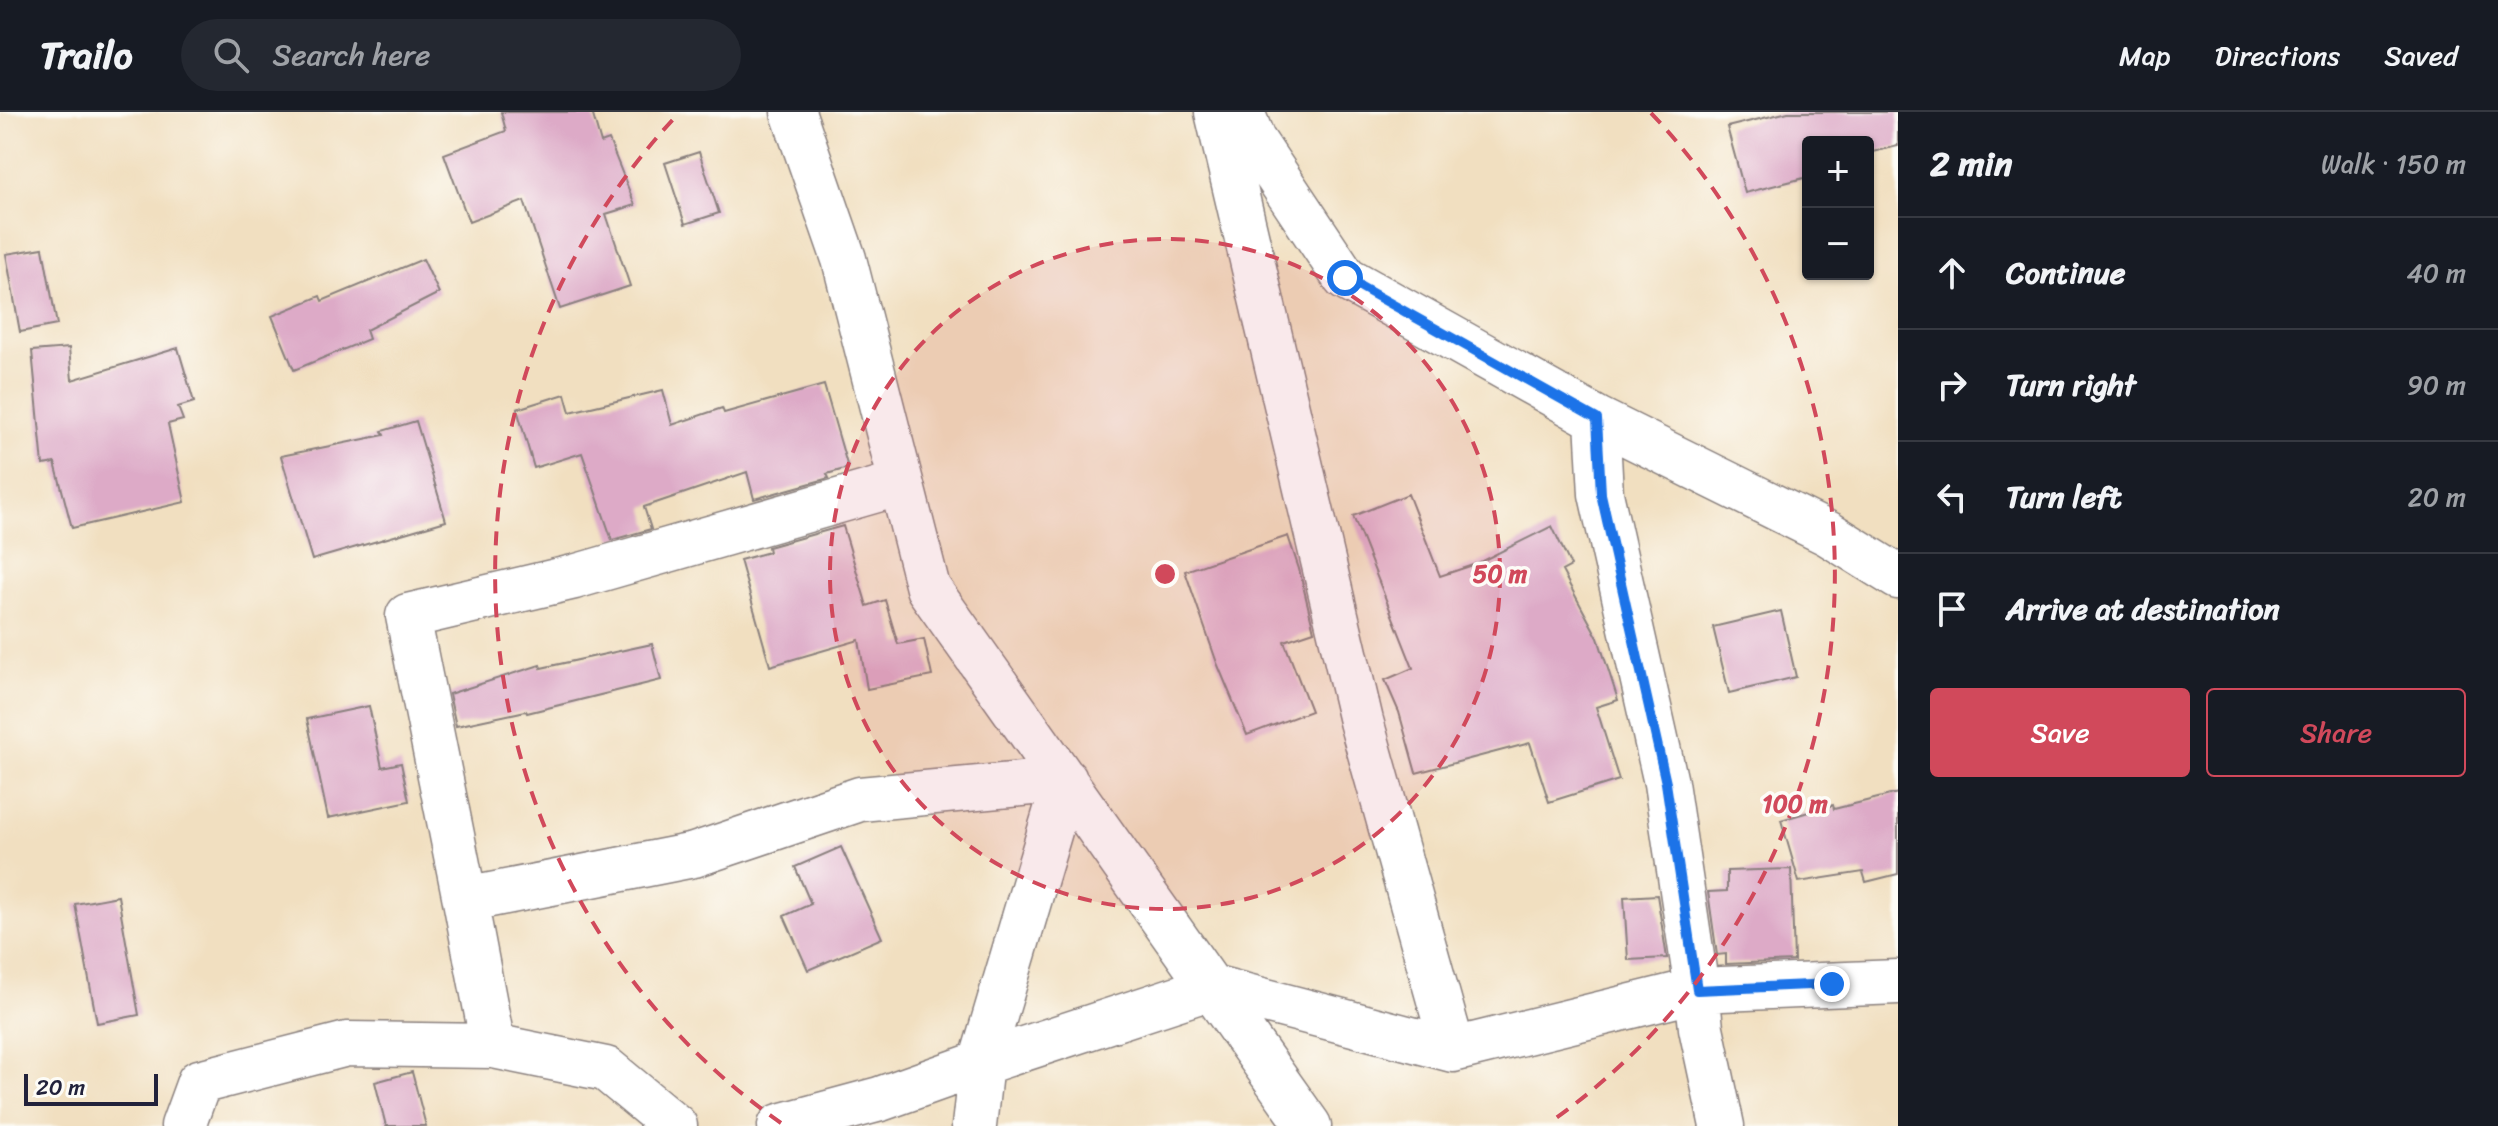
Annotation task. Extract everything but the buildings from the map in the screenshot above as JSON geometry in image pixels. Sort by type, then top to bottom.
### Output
[{"type":"street","points":[[793,112],[844,259],[928,588],[1309,1126]]},
{"type":"street","points":[[1217,112],[1361,721],[1453,1050]]},
{"type":"street","points":[[1242,112],[1253,140],[1345,278],[1597,419],[1829,534],[1898,577]]},
{"type":"street","points":[[1597,419],[1601,494],[1666,783],[1701,1028],[1722,1126]]},
{"type":"street","points":[[493,1046],[408,616],[574,577],[901,483]]},
{"type":"street","points":[[465,900],[694,855],[860,799],[1065,780]]},
{"type":"street","points":[[974,1126],[981,1063],[1065,780]]},
{"type":"street","points":[[780,1126],[880,1099],[1212,987],[1453,1050],[1697,990],[1898,982]]},
{"type":"street","points":[[183,1126],[199,1082],[347,1044],[493,1046],[606,1069],[675,1126]]},
{"type":"route","points":[[1345,278],[1597,419],[1601,494],[1666,783],[1697,990],[1832,984]]}]
